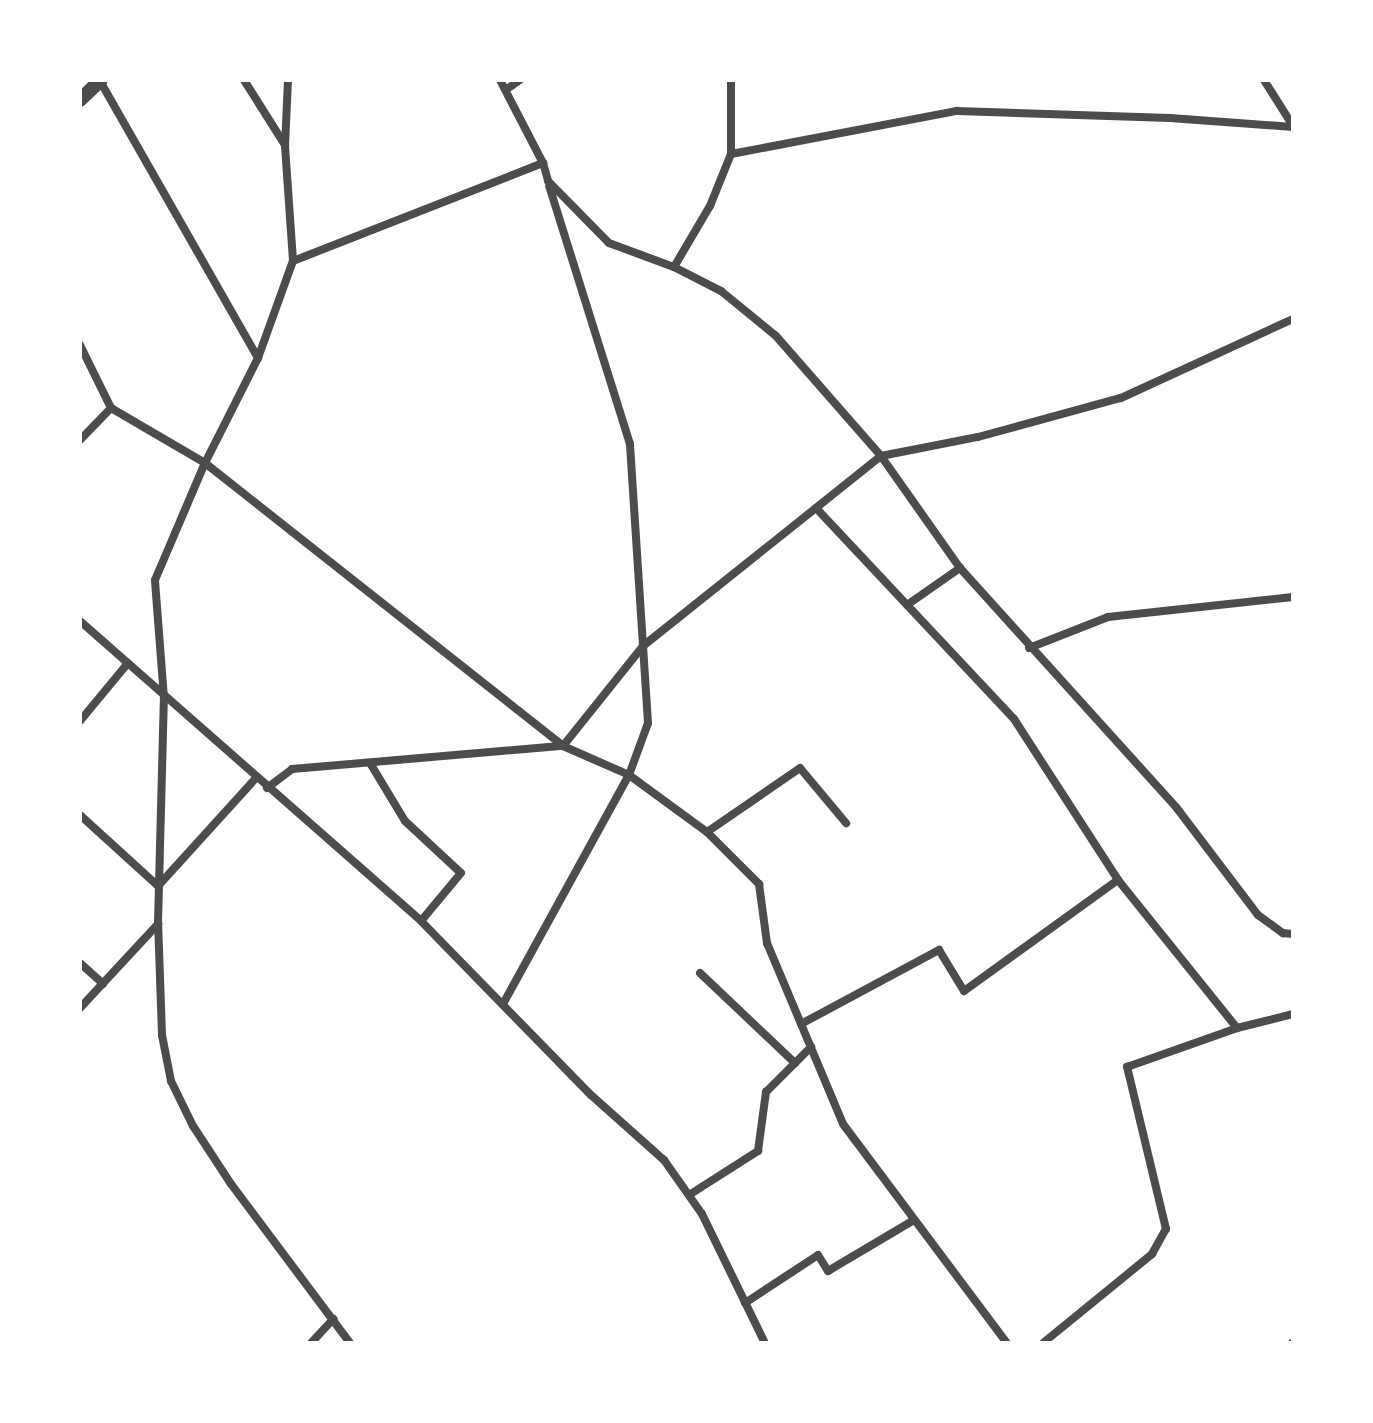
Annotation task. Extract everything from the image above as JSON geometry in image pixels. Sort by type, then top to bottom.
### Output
[{"type":"street","points":[[80,100],[100,80],[258,358]]},
{"type":"street","points":[[244,80],[285,146]]},
{"type":"street","points":[[288,80],[285,146],[293,261],[258,358],[205,463],[155,580],[164,698],[158,886],[162,1035],[171,1081],[193,1126],[231,1184],[350,1343]]},
{"type":"street","points":[[500,80],[543,163],[630,444],[648,723],[629,775],[503,1004]]},
{"type":"street","points":[[507,89],[520,80]]},
{"type":"street","points":[[674,267],[710,206],[731,154],[731,80]]},
{"type":"street","points":[[1264,80],[1293,126]]},
{"type":"street","points":[[731,154],[957,111],[1170,118],[1293,126]]},
{"type":"street","points":[[293,261],[543,163]]},
{"type":"street","points":[[548,181],[609,243],[674,267],[721,291],[776,336],[881,456],[960,568],[1029,648],[1176,807],[1258,915],[1283,933],[1293,934]]},
{"type":"street","points":[[267,788],[292,769],[563,746],[643,646],[881,456],[978,437],[1121,398],[1293,319]]},
{"type":"street","points":[[80,345],[111,408],[205,463],[563,746],[629,775],[707,832],[759,884],[767,943],[843,1124],[1007,1343]]},
{"type":"street","points":[[80,440],[111,408]]},
{"type":"street","points":[[816,508],[1014,719],[1118,880],[1237,1028]]},
{"type":"street","points":[[907,605],[960,568]]},
{"type":"street","points":[[1029,648],[1108,617],[1293,597]]},
{"type":"street","points":[[80,621],[421,921],[591,1095],[664,1160],[702,1214],[765,1343]]},
{"type":"street","points":[[80,721],[128,663]]},
{"type":"street","points":[[370,763],[405,821],[461,873],[421,921]]},
{"type":"street","points":[[707,832],[800,768],[846,823]]},
{"type":"street","points":[[158,886],[256,778]]},
{"type":"street","points":[[80,815],[158,886]]},
{"type":"street","points":[[801,1024],[939,950],[964,991],[1118,880]]},
{"type":"street","points":[[80,1008],[158,923]]},
{"type":"street","points":[[80,963],[103,984]]},
{"type":"street","points":[[700,973],[795,1063]]},
{"type":"street","points":[[1043,1343],[1152,1254],[1166,1229],[1127,1067],[1237,1028],[1293,1014]]},
{"type":"street","points":[[689,1195],[758,1151],[766,1092],[811,1047]]},
{"type":"street","points":[[745,1303],[818,1255],[828,1271],[914,1220]]},
{"type":"street","points":[[311,1343],[333,1319]]}]
